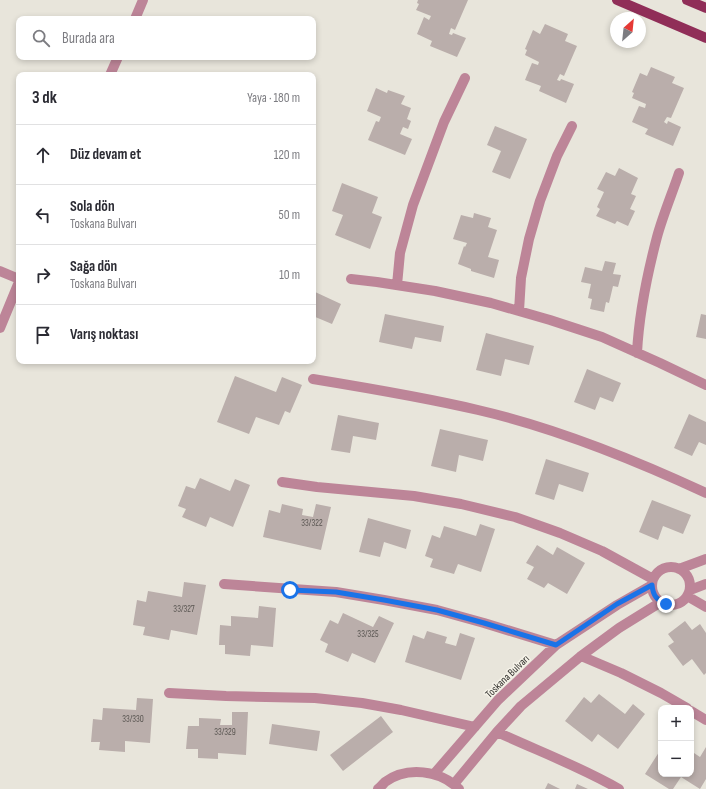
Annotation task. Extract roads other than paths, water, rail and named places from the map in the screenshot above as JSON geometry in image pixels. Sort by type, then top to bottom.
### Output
[{"type":"main road","points":[[617,0],[706,38]]},
{"type":"main road","points":[[687,0],[706,8]]},
{"type":"street","points":[[136,16],[143,0]]},
{"type":"street","points":[[111,72],[117,60]]},
{"type":"street","points":[[397,285],[400,253],[412,205],[444,122],[465,78]]},
{"type":"street","points":[[519,311],[521,278],[529,239],[540,201],[557,156],[572,126]]},
{"type":"street","points":[[637,353],[638,327],[646,282],[657,236],[679,173]]},
{"type":"street","points":[[0,271],[16,279]]},
{"type":"street","points":[[351,279],[456,295],[491,303],[550,320],[602,337],[706,385]]},
{"type":"street","points":[[0,328],[16,288]]},
{"type":"street","points":[[313,379],[422,398],[479,410],[570,436],[666,474],[706,493]]},
{"type":"street","points":[[282,482],[317,487],[414,496],[461,504],[514,517],[560,533],[602,551],[653,582],[653,592],[661,602],[666,604],[679,604],[689,593],[706,584]]},
{"type":"street","name":"Toskana Bulvarı","points":[[434,774],[498,700],[556,645],[653,582],[661,570],[673,567],[679,569],[706,559]]},
{"type":"street","points":[[679,569],[684,572],[688,578],[690,583],[689,593]]},
{"type":"street","points":[[224,584],[336,592],[384,600],[450,614],[556,645]]},
{"type":"street","points":[[689,593],[706,608]]},
{"type":"street","points":[[378,789],[386,782],[401,775],[417,772],[434,774],[444,778],[456,787],[497,732],[521,706],[581,656],[619,628],[661,602]]},
{"type":"street","points":[[581,656],[621,673],[681,705]]},
{"type":"street","points":[[169,693],[315,698],[401,710],[474,727]]},
{"type":"street","points":[[694,713],[706,720]]},
{"type":"street","points":[[497,732],[571,764],[619,789]]}]
